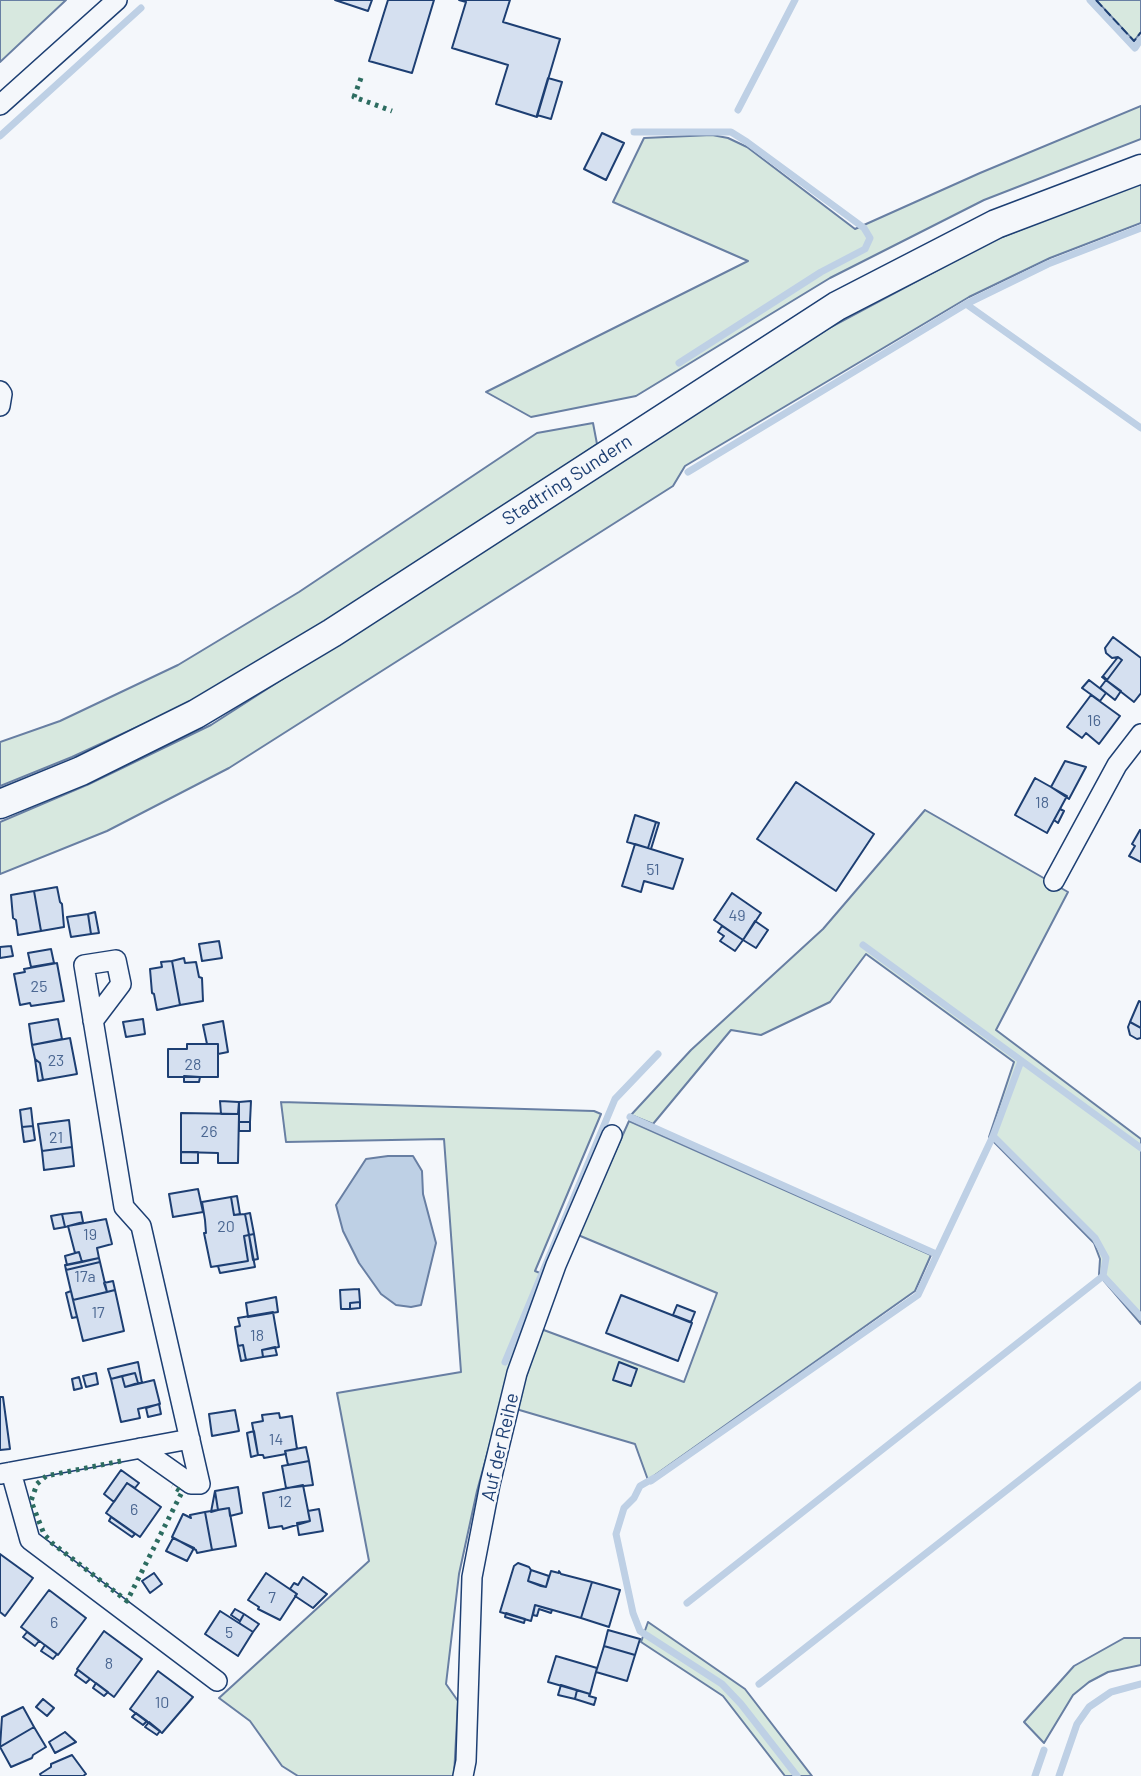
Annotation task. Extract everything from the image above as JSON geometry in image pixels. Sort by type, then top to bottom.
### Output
[{"type":"main road","name":"Stadtring Sundern","points":[[0,804],[80,771],[196,714],[332,634],[837,306],[996,224],[1141,169]]},
{"type":"street","points":[[0,105],[117,0]]},
{"type":"street","points":[[0,391],[0,406]]},
{"type":"street","points":[[1054,881],[1116,765],[1141,734]]},
{"type":"street","points":[[93,1021],[124,1207],[141,1226],[200,1484],[191,1484],[141,1448]]},
{"type":"street","name":"Auf der Reihe","points":[[463,1776],[466,1761],[472,1577],[490,1484],[517,1373],[556,1265],[612,1135]]},
{"type":"street","points":[[190,1439],[6,1473],[30,1540],[217,1681]]},
{"type":"shaded area","points":[[0,0],[66,0],[0,62]]},
{"type":"shaded area","points":[[1096,0],[1141,0],[1141,32],[1134,41]]},
{"type":"shaded area","points":[[1141,106],[1141,139],[984,200],[830,278],[636,396],[531,417],[486,392],[748,261],[613,202],[644,138],[712,135],[728,138],[747,147],[855,229]]},
{"type":"shaded area","points":[[1141,182],[1141,223],[1050,258],[969,297],[685,466],[673,486],[229,768],[107,831],[0,874],[0,822],[89,784],[211,725],[829,328],[992,241]]},
{"type":"shaded area","points":[[593,423],[597,444],[393,583],[194,701],[72,757],[0,786],[0,742],[60,721],[178,665],[299,592],[537,433]]},
{"type":"shaded area","points":[[925,810],[1068,892],[996,1030],[1141,1139],[1141,1324],[1099,1275],[1100,1259],[1094,1243],[989,1137],[1014,1062],[866,954],[830,1002],[761,1035],[731,1030],[653,1124],[631,1115],[691,1050],[823,929]]},
{"type":"shaded area","points":[[281,1102],[594,1111],[601,1114],[535,1271],[545,1275],[510,1371],[477,1491],[459,1574],[446,1684],[458,1701],[454,1776],[298,1776],[282,1766],[250,1721],[219,1698],[369,1561],[337,1393],[461,1372],[444,1139],[286,1142]]},
{"type":"shaded area","points":[[629,1121],[931,1255],[915,1291],[648,1480],[635,1444],[516,1409],[541,1329],[684,1382],[717,1293],[578,1235]]},
{"type":"shaded area","points":[[648,1622],[745,1689],[812,1776],[785,1776],[723,1696],[641,1642]]},
{"type":"shaded area","points":[[1124,1638],[1141,1638],[1141,1665],[1108,1672],[1089,1682],[1073,1695],[1044,1743],[1024,1722],[1074,1666]]},
{"type":"water","points":[[413,1156],[422,1171],[423,1194],[436,1243],[421,1305],[411,1307],[396,1305],[381,1294],[359,1263],[343,1231],[336,1205],[366,1159]]},
{"type":"building","points":[[335,0],[372,0],[368,11]]},
{"type":"building","points":[[388,0],[434,0],[412,73],[369,61]]},
{"type":"building","points":[[459,0],[510,0],[503,22],[560,39],[537,117],[496,104],[508,65],[452,48],[466,2]]},
{"type":"building","points":[[548,78],[562,82],[551,119],[537,115]]},
{"type":"building","points":[[602,133],[624,143],[606,180],[584,169]]},
{"type":"building","points":[[1113,637],[1141,658],[1141,693],[1134,702],[1102,677],[1107,680],[1122,660],[1118,657],[1112,658],[1106,653],[1105,648]]},
{"type":"building","points":[[1118,657],[1122,660],[1107,680],[1103,676]]},
{"type":"building","points":[[1089,680],[1106,693],[1100,701],[1082,688]]},
{"type":"building","points":[[1106,680],[1121,691],[1115,700],[1100,688]]},
{"type":"building","points":[[1091,695],[1120,716],[1099,744],[1086,733],[1082,738],[1067,727]]},
{"type":"building","points":[[1065,761],[1086,767],[1069,799],[1051,787]]},
{"type":"building","points":[[1035,778],[1067,796],[1047,833],[1015,815]]},
{"type":"building","points":[[796,782],[874,834],[836,891],[757,839]]},
{"type":"building","points":[[1060,809],[1064,811],[1058,823],[1054,820]]},
{"type":"building","points":[[635,815],[656,822],[648,848],[627,842]]},
{"type":"building","points":[[656,822],[659,823],[651,849],[648,848]]},
{"type":"building","points":[[1141,831],[1141,862],[1129,856]]},
{"type":"building","points":[[635,844],[683,859],[673,889],[644,881],[641,892],[622,886]]},
{"type":"building","points":[[57,887],[64,927],[41,931],[34,891]]},
{"type":"building","points":[[34,891],[41,931],[18,935],[11,895]]},
{"type":"building","points":[[732,893],[761,913],[743,940],[714,920]]},
{"type":"building","points":[[95,912],[99,933],[91,934],[88,914]]},
{"type":"building","points":[[88,914],[91,934],[71,937],[67,917]]},
{"type":"building","points":[[755,921],[768,930],[756,948],[743,940]]},
{"type":"building","points":[[722,926],[743,940],[735,951],[720,941],[724,936],[718,932]]},
{"type":"building","points":[[219,941],[222,958],[202,961],[199,944]]},
{"type":"building","points":[[11,946],[13,956],[0,958],[0,947]]},
{"type":"building","points":[[51,949],[54,963],[31,967],[28,953]]},
{"type":"building","points":[[184,958],[185,963],[196,962],[199,977],[202,978],[203,1001],[180,1005],[172,961]]},
{"type":"building","points":[[172,961],[180,1005],[157,1010],[150,969],[162,967],[161,962]]},
{"type":"building","points":[[57,963],[64,1001],[20,1005],[14,974],[25,972],[24,969]]},
{"type":"building","points":[[1139,1001],[1141,1002],[1141,1028],[1130,1022]]},
{"type":"building","points":[[58,1019],[62,1039],[32,1045],[29,1024]]},
{"type":"building","points":[[143,1019],[145,1034],[126,1037],[123,1022]]},
{"type":"building","points":[[223,1021],[228,1052],[218,1054],[218,1044],[207,1044],[203,1025]]},
{"type":"building","points":[[1130,1022],[1141,1028],[1141,1038],[1130,1035]]},
{"type":"building","points":[[70,1038],[77,1074],[43,1080],[40,1063],[35,1059],[32,1045]]},
{"type":"building","points":[[187,1044],[218,1044],[218,1077],[168,1077],[168,1049],[187,1049]]},
{"type":"building","points":[[35,1059],[40,1063],[43,1080],[38,1081]]},
{"type":"building","points":[[184,1076],[200,1077],[199,1082],[184,1082]]},
{"type":"building","points":[[220,1101],[239,1102],[238,1114],[221,1114]]},
{"type":"building","points":[[251,1101],[250,1122],[239,1122],[239,1102]]},
{"type":"building","points":[[31,1108],[33,1126],[22,1127],[20,1110]]},
{"type":"building","points":[[181,1113],[239,1114],[238,1163],[218,1163],[218,1153],[181,1152]]},
{"type":"building","points":[[69,1120],[72,1147],[42,1151],[38,1124]]},
{"type":"building","points":[[239,1122],[250,1122],[250,1131],[239,1131]]},
{"type":"building","points":[[33,1126],[35,1140],[24,1142],[22,1127]]},
{"type":"building","points":[[72,1147],[74,1166],[44,1170],[42,1151]]},
{"type":"building","points":[[181,1152],[198,1152],[198,1163],[181,1163]]},
{"type":"building","points":[[198,1189],[203,1212],[173,1217],[169,1194]]},
{"type":"building","points":[[237,1196],[240,1214],[234,1215],[231,1197]]},
{"type":"building","points":[[231,1197],[234,1215],[245,1214],[249,1235],[244,1236],[248,1261],[211,1267],[204,1233],[202,1202]]},
{"type":"building","points":[[81,1212],[83,1222],[65,1227],[62,1214]]},
{"type":"building","points":[[250,1213],[254,1234],[249,1235],[245,1214]]},
{"type":"building","points":[[62,1214],[65,1227],[54,1229],[51,1216]]},
{"type":"building","points":[[106,1219],[112,1244],[97,1248],[99,1258],[82,1262],[79,1252],[75,1253],[68,1226]]},
{"type":"building","points":[[254,1234],[258,1259],[253,1260],[249,1235]]},
{"type":"building","points":[[249,1235],[255,1267],[220,1273],[218,1266],[248,1261],[244,1236]]},
{"type":"building","points":[[79,1252],[82,1262],[67,1265],[65,1256]]},
{"type":"building","points":[[99,1258],[100,1262],[66,1270],[65,1265]]},
{"type":"building","points":[[100,1262],[107,1292],[73,1300],[66,1270]]},
{"type":"building","points":[[113,1281],[115,1290],[107,1292],[104,1283]]},
{"type":"building","points":[[359,1289],[360,1302],[350,1303],[350,1309],[341,1309],[340,1290]]},
{"type":"building","points":[[115,1290],[124,1331],[83,1341],[73,1300]]},
{"type":"building","points":[[71,1291],[77,1317],[72,1318],[66,1293]]},
{"type":"building","points":[[621,1295],[692,1323],[678,1361],[606,1333]]},
{"type":"building","points":[[276,1297],[278,1312],[248,1317],[246,1303]]},
{"type":"building","points":[[360,1302],[360,1308],[350,1309],[350,1303]]},
{"type":"building","points":[[677,1305],[695,1312],[691,1322],[673,1315]]},
{"type":"building","points":[[273,1312],[279,1347],[262,1350],[263,1357],[246,1360],[243,1345],[238,1346],[235,1327],[240,1326],[238,1318]]},
{"type":"building","points":[[243,1345],[246,1360],[241,1361],[238,1346]]},
{"type":"building","points":[[275,1347],[277,1355],[263,1357],[262,1350]]},
{"type":"building","points":[[138,1362],[142,1383],[138,1383],[135,1373],[111,1379],[108,1369]]},
{"type":"building","points":[[619,1362],[637,1369],[631,1386],[613,1380]]},
{"type":"building","points":[[96,1373],[98,1384],[86,1387],[83,1376]]},
{"type":"building","points":[[135,1373],[138,1383],[125,1387],[122,1376]]},
{"type":"building","points":[[122,1376],[125,1387],[154,1380],[160,1404],[138,1409],[140,1418],[121,1422],[111,1379]]},
{"type":"building","points":[[79,1377],[82,1388],[74,1390],[72,1379]]},
{"type":"building","points":[[0,1397],[3,1397],[10,1449],[0,1450]]},
{"type":"building","points":[[159,1404],[161,1414],[148,1417],[146,1408]]},
{"type":"building","points":[[235,1410],[239,1431],[212,1436],[209,1414]]},
{"type":"building","points":[[279,1413],[280,1418],[292,1416],[297,1449],[264,1458],[263,1455],[258,1455],[252,1423],[263,1421],[262,1415]]},
{"type":"building","points":[[254,1431],[258,1455],[251,1457],[247,1433]]},
{"type":"building","points":[[306,1447],[309,1461],[288,1465],[285,1451]]},
{"type":"building","points":[[309,1461],[313,1485],[286,1488],[282,1466]]},
{"type":"building","points":[[121,1470],[139,1483],[135,1488],[127,1483],[114,1502],[104,1494]]},
{"type":"building","points":[[127,1483],[161,1507],[140,1537],[106,1513]]},
{"type":"building","points":[[303,1485],[310,1521],[283,1529],[282,1526],[269,1528],[263,1493]]},
{"type":"building","points":[[238,1487],[242,1513],[230,1516],[229,1508],[218,1510],[215,1491]]},
{"type":"building","points":[[215,1491],[218,1510],[211,1512]]},
{"type":"building","points":[[229,1508],[236,1546],[212,1550],[205,1512]]},
{"type":"building","points":[[319,1509],[323,1531],[299,1535],[297,1523],[310,1521],[308,1511]]},
{"type":"building","points":[[205,1512],[212,1550],[197,1553],[172,1537],[183,1514],[191,1518],[190,1515]]},
{"type":"building","points":[[111,1517],[135,1534],[132,1537],[109,1521]]},
{"type":"building","points":[[173,1538],[194,1548],[187,1561],[166,1551]]},
{"type":"building","points":[[0,1554],[33,1578],[5,1616],[0,1612]]},
{"type":"building","points":[[518,1563],[531,1570],[528,1581],[541,1586],[546,1587],[551,1571],[592,1582],[581,1618],[535,1605],[531,1621],[500,1612],[514,1566]]},
{"type":"building","points":[[531,1570],[549,1576],[546,1587],[528,1581]]},
{"type":"building","points":[[154,1573],[162,1584],[150,1593],[142,1581]]},
{"type":"building","points":[[266,1573],[297,1594],[280,1620],[258,1609],[259,1607],[248,1600]]},
{"type":"building","points":[[303,1577],[327,1594],[313,1608],[295,1596],[297,1594],[290,1589],[294,1583],[298,1585]]},
{"type":"building","points":[[592,1582],[620,1590],[609,1627],[581,1618]]},
{"type":"building","points":[[49,1590],[86,1618],[58,1655],[21,1627]]},
{"type":"building","points":[[535,1605],[552,1610],[551,1613],[539,1609],[537,1616],[533,1615]]},
{"type":"building","points":[[235,1609],[244,1614],[240,1621],[231,1615]]},
{"type":"building","points":[[220,1611],[253,1632],[238,1656],[205,1634]]},
{"type":"building","points":[[506,1613],[525,1619],[524,1623],[505,1617]]},
{"type":"building","points":[[244,1614],[259,1624],[253,1632],[239,1623]]},
{"type":"building","points":[[608,1630],[640,1639],[635,1655],[604,1646]]},
{"type":"building","points":[[104,1631],[142,1659],[114,1697],[77,1669]]},
{"type":"building","points":[[27,1632],[39,1641],[35,1646],[23,1637]]},
{"type":"building","points":[[45,1645],[57,1654],[53,1659],[41,1651]]},
{"type":"building","points":[[604,1646],[635,1655],[627,1681],[596,1672]]},
{"type":"building","points":[[556,1656],[597,1668],[590,1694],[548,1682]]},
{"type":"building","points":[[78,1670],[90,1679],[86,1683],[75,1675]]},
{"type":"building","points":[[158,1671],[193,1697],[162,1733],[130,1709]]},
{"type":"building","points":[[96,1683],[108,1692],[104,1696],[93,1688]]},
{"type":"building","points":[[561,1685],[577,1690],[575,1699],[558,1695]]},
{"type":"building","points":[[577,1690],[596,1698],[594,1705],[575,1699]]},
{"type":"building","points":[[43,1699],[54,1708],[47,1716],[36,1707]]},
{"type":"building","points":[[23,1707],[34,1727],[0,1747],[2,1717]]},
{"type":"building","points":[[136,1713],[147,1721],[143,1725],[132,1717]]},
{"type":"building","points":[[149,1722],[160,1731],[157,1735],[145,1727]]},
{"type":"building","points":[[34,1727],[46,1747],[32,1758],[11,1767],[0,1747]]},
{"type":"building","points":[[65,1732],[76,1742],[55,1753],[49,1742]]},
{"type":"building","points":[[72,1755],[86,1774],[41,1776],[51,1764]]},
{"type":"waterway","points":[[738,110],[795,0]]},
{"type":"waterway","points":[[1090,0],[1135,48],[1141,39]]},
{"type":"waterway","points":[[0,136],[141,8]]},
{"type":"waterway","points":[[634,132],[731,132],[864,228],[870,238],[865,249],[821,272],[679,363]]},
{"type":"waterway","points":[[688,472],[966,304],[1048,264],[1141,228]]},
{"type":"waterway","points":[[966,304],[1141,428]]},
{"type":"waterway","points":[[863,945],[1141,1148]]},
{"type":"waterway","points":[[505,1362],[615,1099],[658,1054]]},
{"type":"waterway","points":[[651,1481],[918,1295],[993,1136],[1021,1061]]},
{"type":"waterway","points":[[630,1117],[936,1254]]},
{"type":"waterway","points":[[687,1603],[1103,1276],[1106,1258],[1095,1238],[993,1136]]},
{"type":"waterway","points":[[1103,1276],[1141,1317]]},
{"type":"waterway","points":[[759,1684],[1141,1385]]},
{"type":"waterway","points":[[654,1478],[640,1486],[634,1498],[624,1508],[616,1534],[633,1613],[640,1631],[722,1684],[797,1776]]},
{"type":"waterway","points":[[1059,1776],[1077,1724],[1089,1707],[1111,1692],[1141,1684]]},
{"type":"waterway","points":[[1035,1776],[1044,1750]]},
{"type":"hedge","points":[[361,78],[354,97],[392,111]]},
{"type":"hedge","points":[[121,1461],[46,1476],[37,1484],[31,1501],[44,1534],[52,1543],[127,1601],[182,1492],[172,1486]]},
{"type":"fence","points":[[1096,0],[1134,41],[1141,32]]}]
